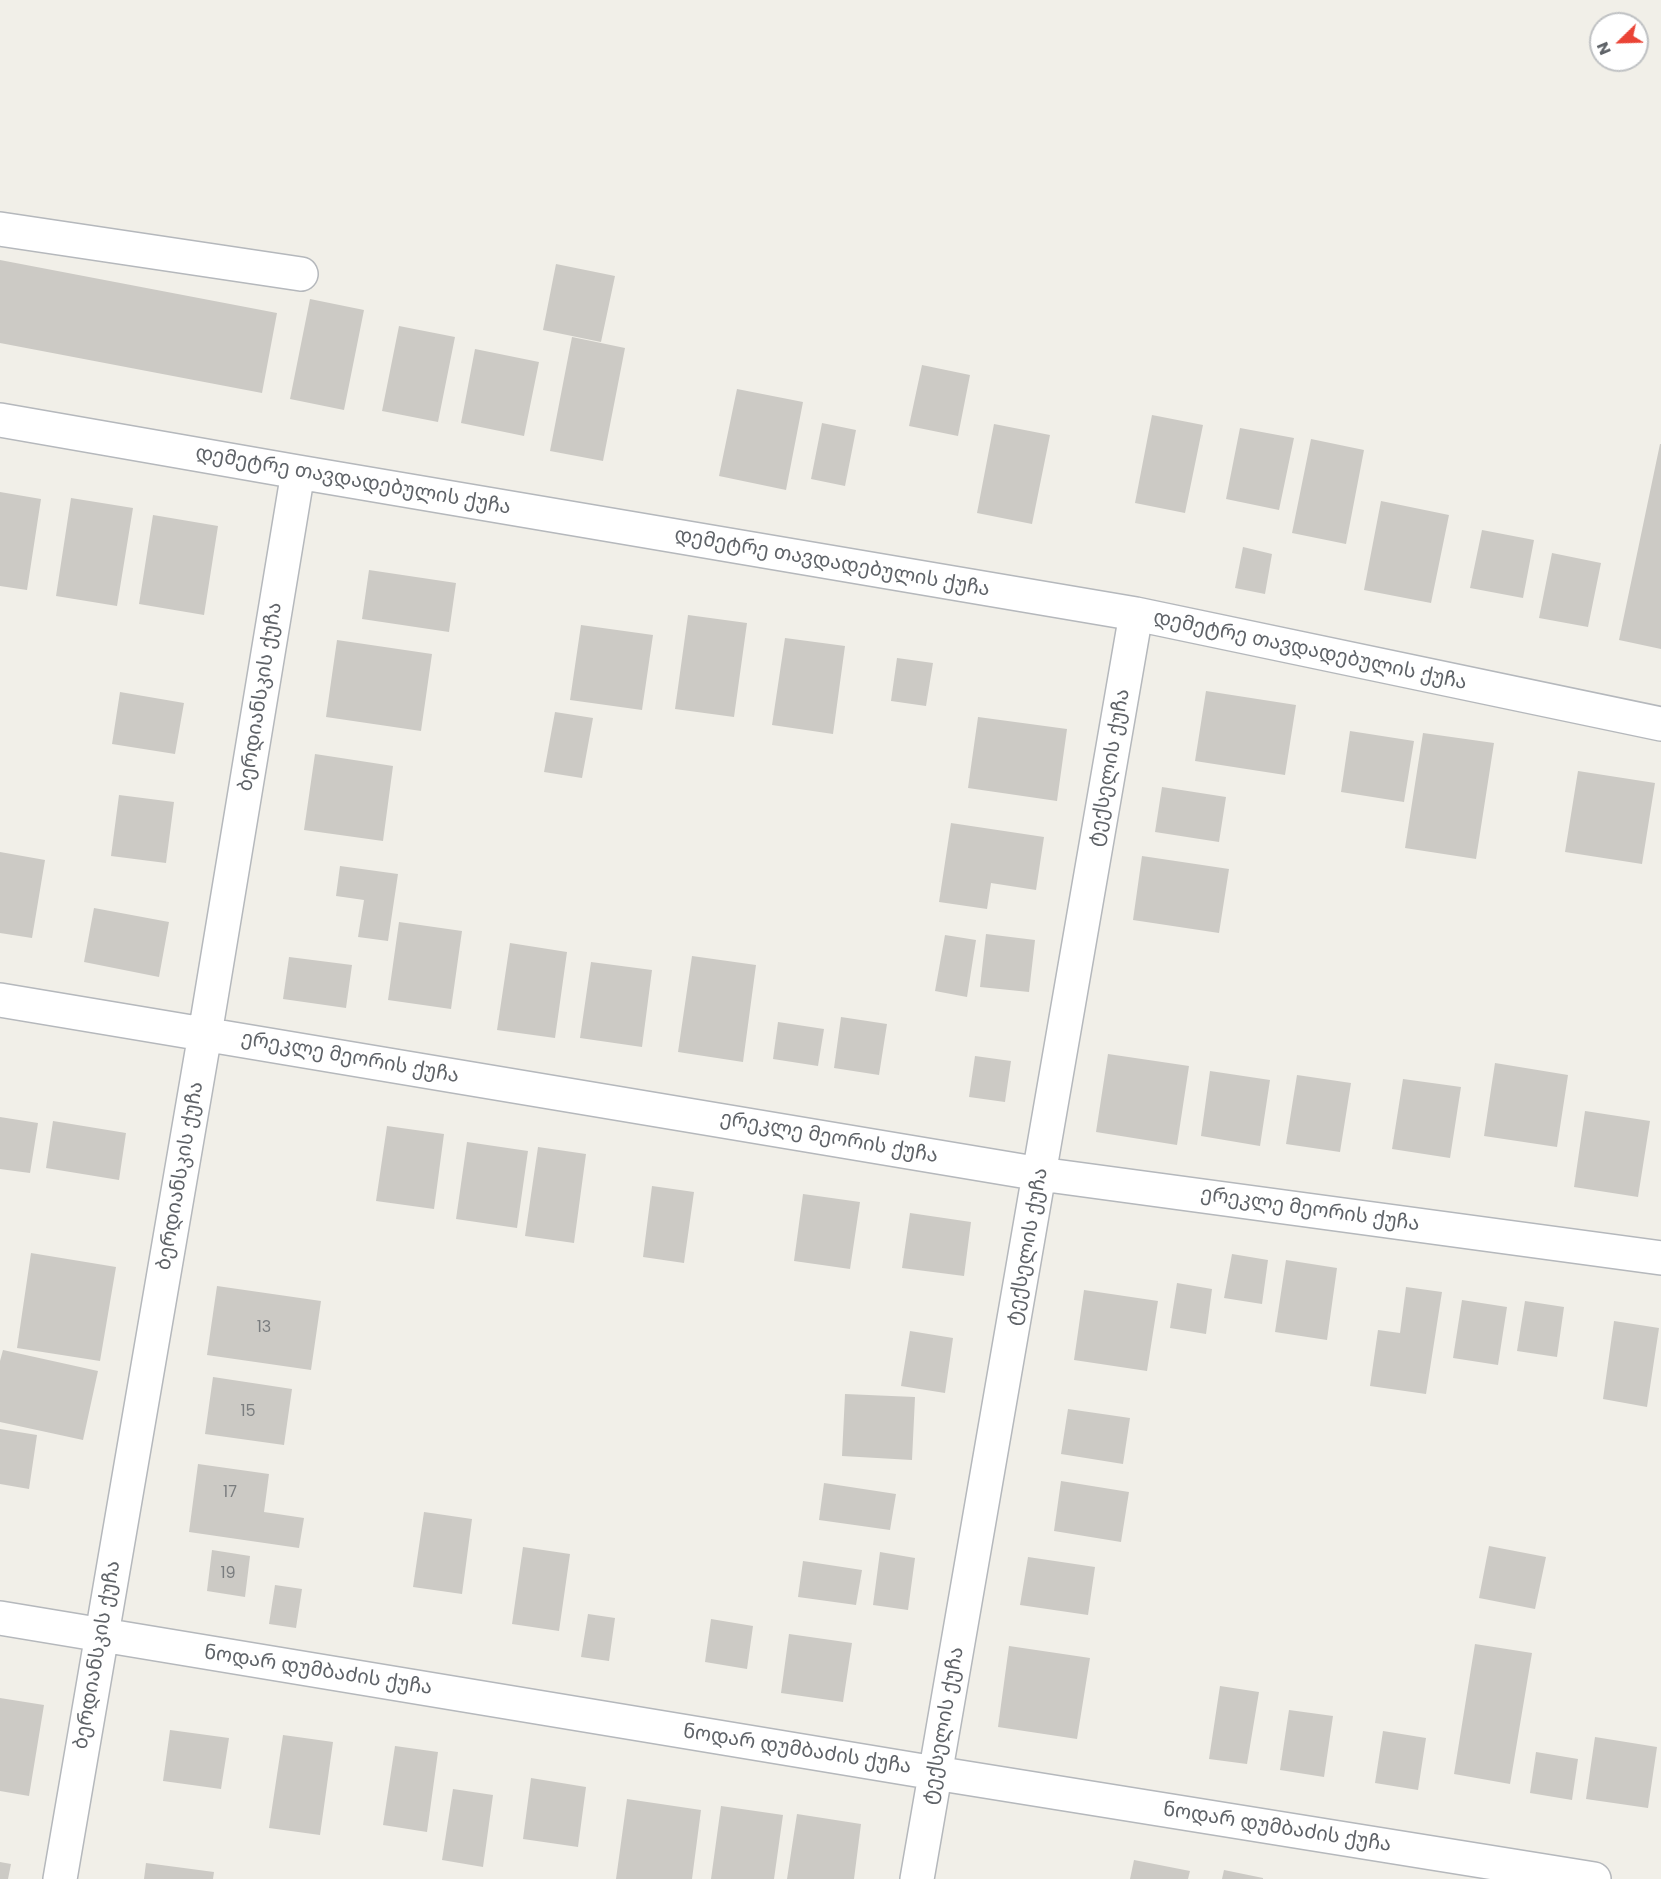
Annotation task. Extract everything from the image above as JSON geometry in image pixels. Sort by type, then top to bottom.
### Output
[{"type":"street","points":[[0,230],[301,274]]},
{"type":"street","name":"დემეტრე თავდადებულის ქუჩა","points":[[0,420],[1136,614],[1661,724]]},
{"type":"street","name":"ბერდიანსკის ქუჩა","points":[[60,1879],[205,1034],[298,472]]},
{"type":"street","name":"ტექსელის ქუჩა","points":[[917,1879],[1136,614]]},
{"type":"street","name":"ერეკლე მეორის ქუჩა","points":[[0,1000],[1040,1174],[1661,1258]]},
{"type":"street","name":"ნოდარ დუმბაძის ქუჩა","points":[[0,1618],[935,1773],[1594,1879]]},
{"type":"building","points":[[0,260],[277,313],[262,393],[0,343]]},
{"type":"building","points":[[556,264],[615,276],[601,342],[543,330]]},
{"type":"building","points":[[310,299],[364,310],[344,410],[290,399]]},
{"type":"building","points":[[399,326],[455,337],[438,422],[382,411]]},
{"type":"building","points":[[572,337],[625,348],[603,461],[550,451]]},
{"type":"building","points":[[475,349],[539,362],[524,436],[461,423]]},
{"type":"building","points":[[922,365],[970,375],[958,436],[909,426]]},
{"type":"building","points":[[737,389],[803,402],[786,490],[719,476]]},
{"type":"building","points":[[1152,415],[1203,425],[1185,513],[1135,503]]},
{"type":"building","points":[[822,423],[856,430],[845,486],[811,479]]},
{"type":"building","points":[[994,424],[1050,435],[1032,524],[977,513]]},
{"type":"building","points":[[1240,428],[1294,438],[1279,510],[1226,499]]},
{"type":"building","points":[[1311,439],[1364,450],[1346,544],[1292,533]]},
{"type":"building","points":[[1661,444],[1661,649],[1619,640]]},
{"type":"building","points":[[0,492],[41,499],[27,590],[0,586]]},
{"type":"building","points":[[71,498],[133,508],[117,606],[56,596]]},
{"type":"building","points":[[1381,501],[1449,515],[1431,603],[1364,590]]},
{"type":"building","points":[[153,515],[218,526],[204,615],[139,604]]},
{"type":"building","points":[[1482,530],[1534,540],[1523,598],[1470,588]]},
{"type":"building","points":[[1243,547],[1272,554],[1265,594],[1235,588]]},
{"type":"building","points":[[1552,553],[1601,563],[1588,627],[1539,618]]},
{"type":"building","points":[[369,570],[456,583],[449,632],[362,619]]},
{"type":"building","points":[[688,615],[747,623],[734,717],[675,709]]},
{"type":"building","points":[[581,625],[653,635],[642,710],[570,700]]},
{"type":"building","points":[[785,638],[845,646],[833,734],[772,725]]},
{"type":"building","points":[[337,640],[432,654],[421,731],[326,717]]},
{"type":"building","points":[[897,658],[933,663],[926,706],[891,701]]},
{"type":"building","points":[[1206,691],[1296,705],[1285,775],[1195,761]]},
{"type":"building","points":[[120,692],[184,703],[175,754],[112,744]]},
{"type":"building","points":[[555,712],[593,718],[582,778],[544,772]]},
{"type":"building","points":[[978,717],[1067,729],[1057,801],[968,788]]},
{"type":"building","points":[[1350,731],[1414,741],[1404,802],[1341,792]]},
{"type":"building","points":[[1423,733],[1494,743],[1476,859],[1405,848]]},
{"type":"building","points":[[315,754],[393,766],[383,841],[304,830]]},
{"type":"building","points":[[1578,771],[1655,783],[1642,864],[1565,852]]},
{"type":"building","points":[[1162,787],[1226,797],[1219,842],[1155,832]]},
{"type":"building","points":[[119,795],[174,802],[166,863],[111,856]]},
{"type":"building","points":[[951,823],[1044,837],[1036,890],[991,883],[987,909],[939,902]]},
{"type":"building","points":[[0,852],[45,860],[32,938],[0,933]]},
{"type":"building","points":[[1142,856],[1229,869],[1219,933],[1133,920]]},
{"type":"building","points":[[340,866],[398,874],[388,941],[358,937],[364,900],[336,896]]},
{"type":"building","points":[[94,908],[169,922],[159,977],[84,962]]},
{"type":"building","points":[[399,922],[462,931],[451,1009],[388,1000]]},
{"type":"building","points":[[986,934],[1035,940],[1029,992],[980,987]]},
{"type":"building","points":[[945,935],[976,940],[967,997],[935,991]]},
{"type":"building","points":[[510,943],[567,952],[555,1038],[497,1030]]},
{"type":"building","points":[[692,956],[756,965],[743,1062],[678,1052]]},
{"type":"building","points":[[289,957],[352,965],[346,1008],[283,999]]},
{"type":"building","points":[[591,962],[652,970],[642,1047],[580,1038]]},
{"type":"building","points":[[841,1017],[887,1024],[879,1075],[834,1068]]},
{"type":"building","points":[[778,1022],[824,1029],[818,1066],[773,1059]]},
{"type":"building","points":[[1108,1054],[1189,1066],[1177,1145],[1096,1132]]},
{"type":"building","points":[[975,1056],[1011,1061],[1005,1102],[969,1097]]},
{"type":"building","points":[[1495,1063],[1568,1075],[1557,1147],[1484,1136]]},
{"type":"building","points":[[1210,1071],[1270,1080],[1260,1146],[1201,1136]]},
{"type":"building","points":[[1297,1075],[1351,1083],[1340,1152],[1286,1144]]},
{"type":"building","points":[[1403,1079],[1461,1087],[1450,1158],[1392,1149]]},
{"type":"building","points":[[1585,1111],[1650,1121],[1638,1197],[1574,1187]]},
{"type":"building","points":[[0,1117],[38,1123],[30,1173],[0,1169]]},
{"type":"building","points":[[53,1121],[126,1133],[119,1180],[46,1168]]},
{"type":"building","points":[[387,1126],[444,1134],[434,1209],[376,1201]]},
{"type":"building","points":[[467,1142],[528,1151],[517,1228],[456,1219]]},
{"type":"building","points":[[538,1147],[586,1154],[574,1243],[525,1236]]},
{"type":"building","points":[[652,1186],[694,1192],[684,1263],[643,1257]]},
{"type":"building","points":[[803,1194],[860,1202],[850,1269],[794,1261]]},
{"type":"building","points":[[910,1213],[971,1222],[964,1276],[902,1268]]},
{"type":"building","points":[[31,1253],[116,1267],[100,1361],[17,1348]]},
{"type":"building","points":[[1232,1254],[1268,1260],[1262,1304],[1224,1298]]},
{"type":"building","points":[[1286,1260],[1337,1268],[1327,1340],[1275,1332]]},
{"type":"building","points":[[1177,1283],[1212,1289],[1206,1334],[1170,1328]]},
{"type":"building","points":[[217,1286],[321,1301],[311,1370],[207,1355]]},
{"type":"building","points":[[1406,1287],[1442,1292],[1426,1394],[1370,1386],[1378,1330],[1400,1333]]},
{"type":"building","points":[[1084,1290],[1158,1301],[1147,1371],[1074,1360]]},
{"type":"building","points":[[1462,1300],[1507,1307],[1498,1365],[1453,1358]]},
{"type":"building","points":[[1525,1301],[1564,1307],[1557,1357],[1517,1351]]},
{"type":"building","points":[[1614,1321],[1659,1328],[1647,1407],[1603,1399]]},
{"type":"building","points":[[910,1331],[953,1338],[945,1393],[901,1386]]},
{"type":"building","points":[[3,1350],[98,1371],[83,1440],[0,1422],[0,1361]]},
{"type":"building","points":[[213,1377],[292,1389],[284,1445],[205,1434]]},
{"type":"building","points":[[845,1394],[915,1397],[912,1460],[842,1456]]},
{"type":"building","points":[[1068,1409],[1130,1418],[1123,1464],[1061,1454]]},
{"type":"building","points":[[0,1429],[37,1435],[29,1489],[0,1484]]},
{"type":"building","points":[[198,1464],[269,1474],[264,1512],[304,1518],[299,1548],[189,1532]]},
{"type":"building","points":[[1061,1481],[1129,1492],[1121,1542],[1054,1531]]},
{"type":"building","points":[[824,1483],[896,1494],[890,1530],[819,1520]]},
{"type":"building","points":[[424,1512],[472,1519],[462,1594],[413,1587]]},
{"type":"building","points":[[1489,1546],[1546,1557],[1535,1609],[1479,1598]]},
{"type":"building","points":[[523,1547],[570,1554],[559,1631],[512,1624]]},
{"type":"building","points":[[212,1550],[250,1556],[245,1597],[207,1591]]},
{"type":"building","points":[[880,1552],[915,1558],[908,1610],[873,1605]]},
{"type":"building","points":[[1028,1557],[1095,1567],[1088,1615],[1020,1605]]},
{"type":"building","points":[[803,1561],[862,1570],[856,1605],[798,1597]]},
{"type":"building","points":[[275,1585],[302,1589],[296,1628],[269,1624]]},
{"type":"building","points":[[588,1614],[615,1618],[609,1661],[581,1657]]},
{"type":"building","points":[[711,1619],[753,1626],[747,1669],[705,1662]]},
{"type":"building","points":[[789,1634],[852,1643],[843,1702],[781,1693]]},
{"type":"building","points":[[1475,1644],[1532,1653],[1510,1784],[1454,1774]]},
{"type":"building","points":[[1009,1646],[1090,1658],[1077,1739],[998,1727]]},
{"type":"building","points":[[1220,1686],[1259,1692],[1247,1764],[1209,1759]]},
{"type":"building","points":[[0,1698],[44,1705],[29,1796],[0,1791]]},
{"type":"building","points":[[1289,1710],[1333,1716],[1324,1777],[1280,1770]]},
{"type":"building","points":[[170,1730],[229,1738],[221,1789],[163,1781]]},
{"type":"building","points":[[1383,1731],[1426,1738],[1418,1790],[1375,1783]]},
{"type":"building","points":[[283,1735],[333,1742],[320,1835],[269,1828]]},
{"type":"building","points":[[1595,1737],[1657,1747],[1648,1808],[1586,1799]]},
{"type":"building","points":[[395,1746],[438,1752],[427,1832],[383,1825]]},
{"type":"building","points":[[1536,1752],[1578,1759],[1572,1800],[1530,1793]]},
{"type":"building","points":[[531,1778],[586,1787],[578,1847],[523,1839]]},
{"type":"building","points":[[453,1789],[493,1795],[483,1867],[442,1860]]},
{"type":"building","points":[[627,1799],[701,1810],[692,1879],[616,1879]]},
{"type":"building","points":[[721,1806],[783,1815],[774,1879],[711,1879]]},
{"type":"building","points":[[797,1814],[861,1824],[854,1879],[787,1879]]},
{"type":"building","points":[[1134,1860],[1190,1871],[1188,1879],[1130,1879]]},
{"type":"building","points":[[0,1862],[11,1864],[8,1879],[0,1879]]},
{"type":"building","points":[[146,1863],[214,1872],[213,1879],[144,1879]]},
{"type":"building","points":[[1224,1870],[1263,1878],[1263,1879],[1222,1879]]}]
